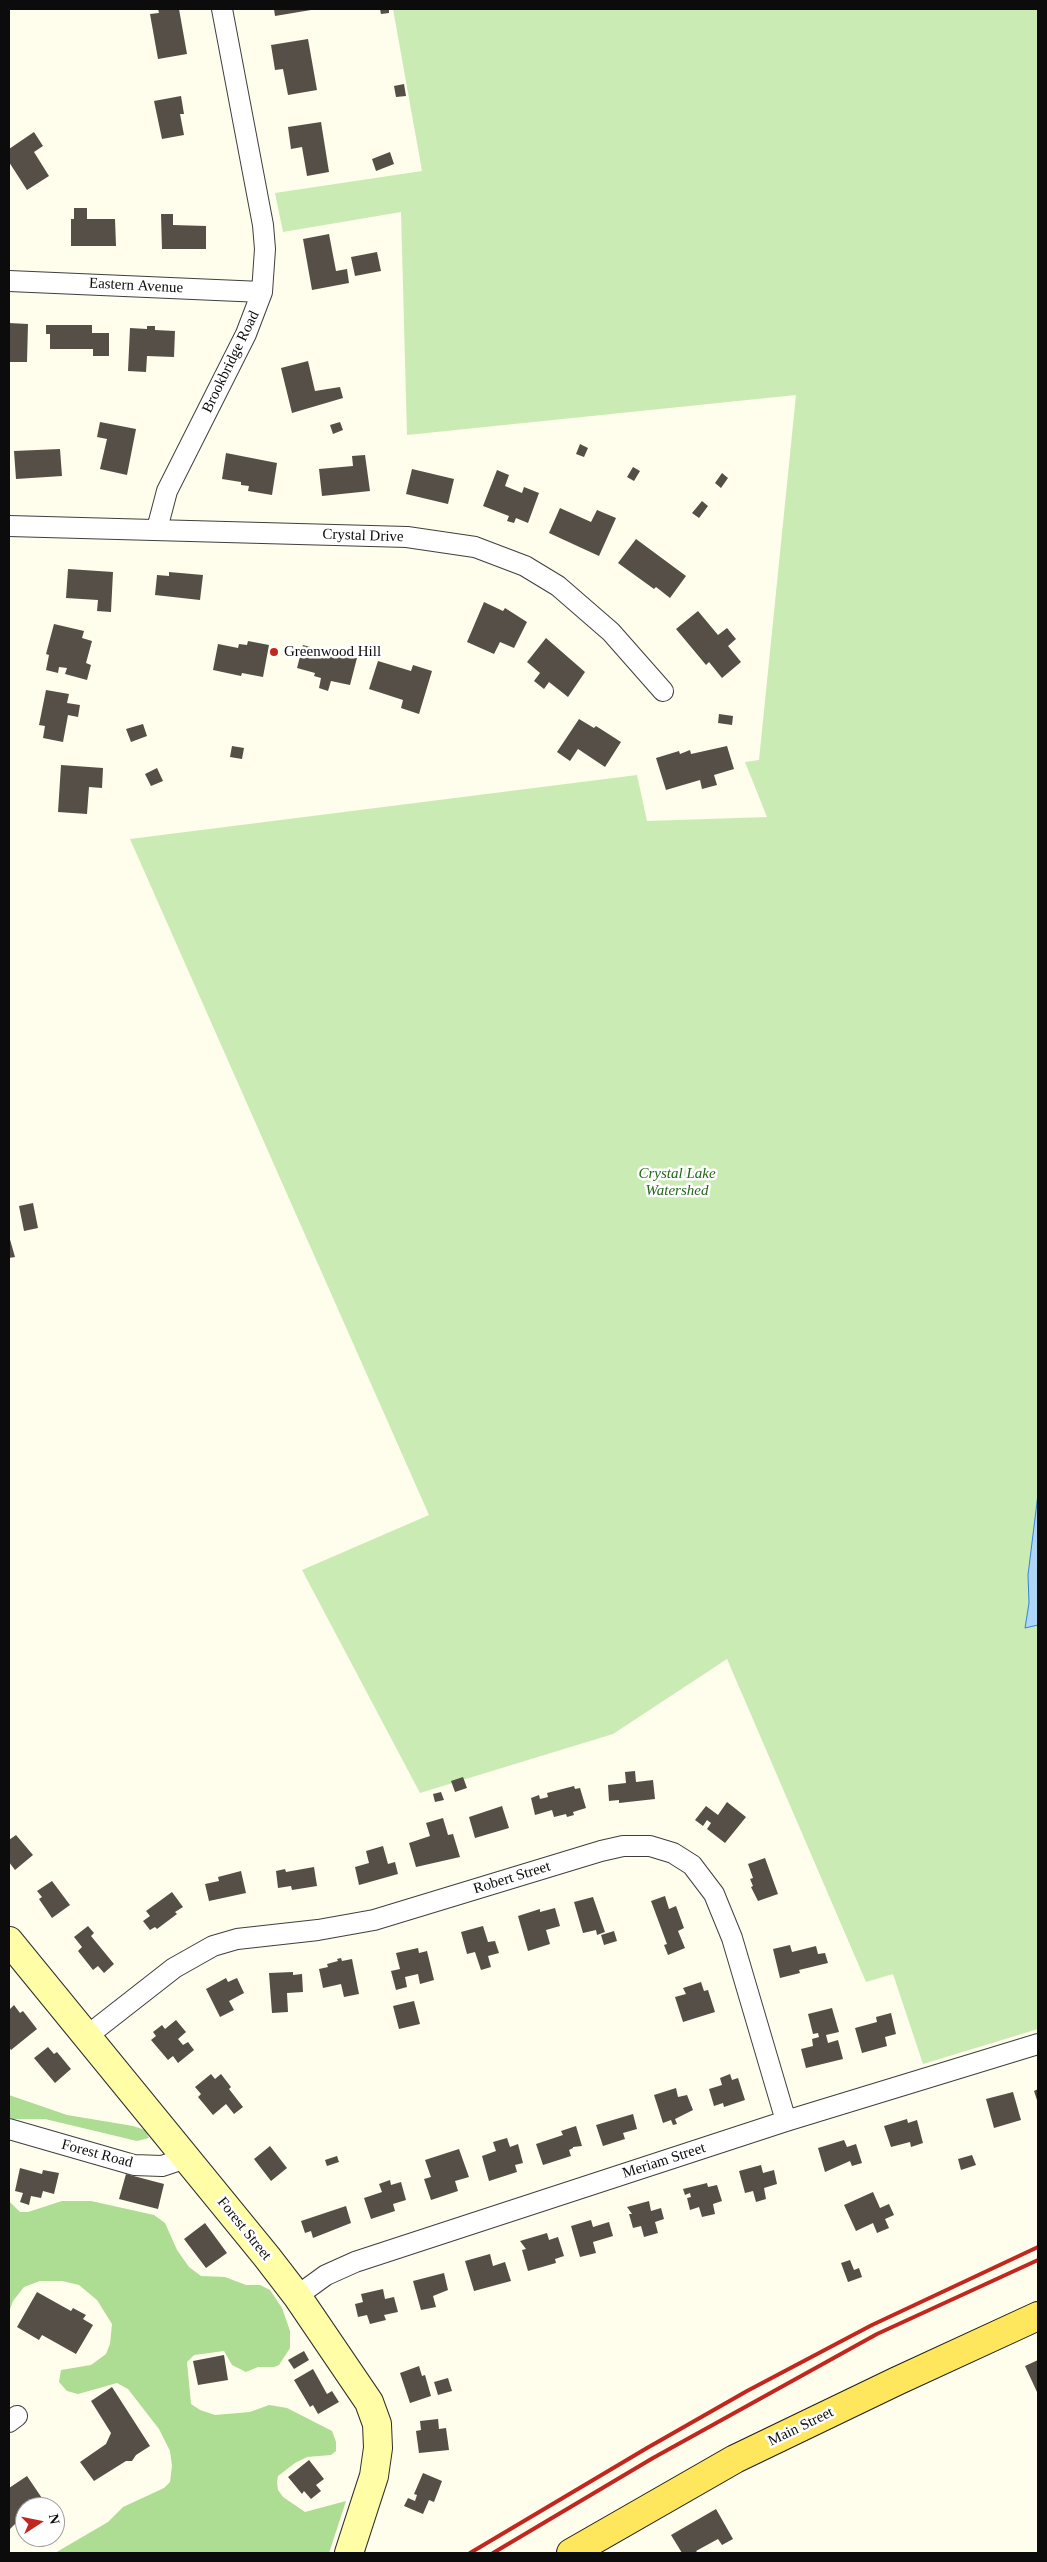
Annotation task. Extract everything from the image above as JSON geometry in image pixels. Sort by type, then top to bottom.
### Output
[{"type":"main road","name":"Forest Street","points":[[9,1941],[297,2296],[372,2407],[377,2424],[378,2448],[374,2476],[349,2553]]},
{"type":"main road","name":"Main Street","points":[[571,2553],[735,2459],[888,2385],[1038,2316]]},
{"type":"street","name":"Brookbridge Road","points":[[157,529],[167,491],[246,334],[262,292],[266,249],[263,225],[222,9]]},
{"type":"street","name":"Eastern Avenue","points":[[9,280],[262,292]]},
{"type":"street","name":"Crystal Drive","points":[[9,526],[407,537],[475,547],[525,566],[558,586],[611,632],[663,691]]},
{"type":"street","name":"Robert Street","points":[[87,2036],[174,1968],[213,1946],[237,1939],[318,1930],[374,1920],[600,1851],[623,1846],[650,1846],[673,1853],[692,1865],[714,1894],[735,1946],[786,2121]]},
{"type":"street","name":"Meriam Street","points":[[297,2296],[326,2275],[355,2262],[786,2121],[1038,2044]]},
{"type":"street","name":"Forest Road","points":[[9,2130],[134,2165],[162,2166],[186,2158]]},
{"type":"green space","name":"Crystal Lake Watershed","points":[[393,9],[1038,9],[1038,1494],[1028,1575],[1029,1603],[1025,1628],[1038,1625],[1038,2029],[923,2064],[893,1974],[866,1982],[727,1659],[613,1734],[420,1793],[302,1570],[429,1515],[130,839],[637,775],[647,821],[767,817],[745,762],[759,760],[796,395],[407,435],[401,212],[283,232],[275,193],[422,171]]},
{"type":"green space","points":[[9,2095],[67,2115],[133,2126],[145,2130],[149,2138],[137,2141],[45,2119],[9,2119]]},
{"type":"green space","points":[[9,2201],[20,2212],[28,2212],[62,2201],[91,2201],[154,2215],[165,2223],[177,2250],[189,2267],[201,2276],[225,2277],[246,2285],[260,2285],[270,2290],[282,2308],[290,2331],[290,2348],[279,2365],[274,2367],[258,2367],[246,2372],[232,2365],[224,2351],[194,2355],[187,2362],[191,2404],[200,2410],[215,2415],[250,2412],[269,2405],[287,2408],[332,2431],[336,2442],[336,2451],[331,2455],[307,2457],[295,2463],[278,2476],[277,2482],[278,2490],[283,2497],[305,2512],[346,2501],[329,2553],[55,2553],[108,2522],[123,2507],[164,2488],[170,2482],[172,2466],[170,2451],[159,2429],[128,2389],[117,2383],[78,2394],[67,2391],[59,2382],[61,2370],[91,2365],[106,2354],[110,2344],[112,2324],[97,2300],[79,2285],[62,2281],[40,2281],[24,2287],[13,2301],[9,2312]]},
{"type":"water","points":[[1038,1494],[1038,1625],[1025,1628],[1029,1603],[1028,1575]]},
{"type":"building","points":[[158,9],[179,9],[187,54],[158,59],[150,14],[159,13]]},
{"type":"building","points":[[274,9],[311,9],[311,10],[275,16]]},
{"type":"building","points":[[380,9],[389,9],[389,13],[381,14]]},
{"type":"building","points":[[308,39],[317,90],[288,95],[283,69],[275,70],[271,45]]},
{"type":"building","points":[[404,84],[406,96],[396,97],[394,86]]},
{"type":"building","points":[[181,96],[184,114],[180,114],[184,135],[162,139],[154,101]]},
{"type":"building","points":[[321,122],[329,172],[307,176],[302,147],[291,149],[288,127]]},
{"type":"building","points":[[34,132],[43,146],[34,152],[49,176],[27,190],[9,162],[9,149]]},
{"type":"building","points":[[390,152],[394,164],[376,171],[372,159]]},
{"type":"building","points":[[74,208],[87,208],[87,219],[115,219],[116,246],[71,246],[71,219],[74,219]]},
{"type":"building","points":[[161,214],[173,214],[173,225],[206,226],[206,249],[162,249]]},
{"type":"building","points":[[329,234],[336,271],[347,269],[349,283],[312,290],[303,239]]},
{"type":"building","points":[[377,252],[381,271],[355,276],[351,257]]},
{"type":"building","points":[[9,323],[28,324],[27,362],[9,362]]},
{"type":"building","points":[[46,325],[92,325],[92,333],[109,333],[109,356],[93,356],[93,349],[50,349],[50,334],[46,334]]},
{"type":"building","points":[[147,326],[155,326],[155,330],[175,331],[174,357],[147,356],[146,372],[128,371],[130,328],[147,329]]},
{"type":"building","points":[[308,361],[315,391],[340,387],[343,398],[292,413],[281,368]]},
{"type":"building","points":[[100,422],[136,429],[127,475],[100,469],[107,439],[97,437]]},
{"type":"building","points":[[340,422],[343,430],[333,434],[330,425]]},
{"type":"building","points":[[580,444],[588,448],[584,457],[576,454]]},
{"type":"building","points":[[60,449],[62,476],[16,479],[14,451]]},
{"type":"building","points":[[226,453],[277,463],[272,495],[248,491],[249,486],[241,485],[241,482],[222,479]]},
{"type":"building","points":[[365,455],[370,491],[322,496],[319,469],[353,466],[352,456]]},
{"type":"building","points":[[633,467],[640,471],[634,481],[627,477]]},
{"type":"building","points":[[412,469],[454,479],[448,504],[406,494]]},
{"type":"building","points":[[497,470],[509,475],[505,486],[522,493],[524,487],[539,493],[528,523],[516,518],[514,523],[507,521],[509,516],[483,506]]},
{"type":"building","points":[[722,473],[728,478],[721,488],[715,483]]},
{"type":"building","points":[[702,501],[708,506],[699,518],[692,513]]},
{"type":"building","points":[[560,508],[591,522],[597,510],[616,518],[599,556],[549,533]]},
{"type":"building","points":[[636,539],[686,576],[670,598],[618,563]]},
{"type":"building","points":[[68,569],[113,572],[111,612],[97,611],[98,600],[66,598]]},
{"type":"building","points":[[169,572],[203,575],[200,600],[155,595],[157,575],[169,576]]},
{"type":"building","points":[[484,602],[503,611],[505,608],[527,622],[514,648],[500,642],[494,654],[467,642]]},
{"type":"building","points":[[698,611],[718,635],[727,628],[736,639],[728,646],[741,662],[722,678],[709,662],[706,665],[676,629]]},
{"type":"building","points":[[54,624],[84,631],[82,638],[92,641],[86,663],[91,665],[87,680],[65,674],[67,668],[59,667],[58,673],[46,670],[49,655],[46,654]]},
{"type":"building","points":[[546,638],[585,672],[568,697],[549,682],[544,689],[534,681],[540,673],[527,662]]},
{"type":"building","points":[[248,641],[269,645],[263,677],[242,673],[241,676],[213,670],[218,644],[238,648],[239,644],[247,645]]},
{"type":"building","points":[[303,645],[310,647],[309,650],[320,653],[321,650],[357,658],[350,685],[331,681],[328,691],[319,688],[321,678],[314,676],[315,673],[297,668]]},
{"type":"building","points":[[378,661],[411,671],[413,665],[432,671],[419,714],[401,708],[403,700],[369,689]]},
{"type":"building","points":[[46,690],[69,694],[67,703],[80,705],[78,717],[68,715],[63,742],[43,738],[45,726],[39,725]]},
{"type":"building","points":[[719,714],[733,716],[732,725],[718,723]]},
{"type":"building","points":[[579,719],[594,728],[596,726],[621,742],[605,767],[578,749],[570,761],[557,752]]},
{"type":"building","points":[[143,724],[147,736],[131,742],[126,729]]},
{"type":"building","points":[[232,746],[244,748],[242,759],[230,757]]},
{"type":"building","points":[[727,746],[734,769],[714,775],[717,785],[702,789],[700,780],[666,790],[656,758],[679,751],[680,754],[690,750],[691,754]]},
{"type":"building","points":[[61,765],[103,768],[102,788],[89,787],[87,814],[58,812]]},
{"type":"building","points":[[157,768],[163,781],[151,786],[145,774]]},
{"type":"building","points":[[33,1203],[38,1228],[24,1231],[19,1206]]},
{"type":"building","points":[[9,1236],[15,1257],[9,1258]]},
{"type":"building","points":[[635,1771],[636,1782],[653,1780],[655,1799],[619,1803],[619,1800],[609,1801],[608,1785],[626,1783],[625,1772]]},
{"type":"building","points":[[463,1777],[467,1788],[455,1792],[451,1781]]},
{"type":"building","points":[[574,1786],[575,1789],[580,1788],[586,1808],[573,1812],[574,1815],[567,1817],[566,1814],[554,1817],[552,1810],[535,1815],[531,1798],[539,1795],[540,1799],[548,1797],[547,1793]]},
{"type":"building","points":[[441,1792],[444,1800],[435,1802],[433,1794]]},
{"type":"building","points":[[727,1802],[746,1817],[725,1843],[707,1829],[711,1823],[707,1820],[703,1826],[695,1820],[706,1806],[718,1815]]},
{"type":"building","points":[[502,1806],[509,1828],[475,1838],[469,1817]]},
{"type":"building","points":[[443,1818],[448,1835],[453,1834],[460,1857],[416,1867],[409,1843],[430,1836],[426,1823]]},
{"type":"building","points":[[16,1835],[33,1855],[15,1870],[9,1862],[9,1840]]},
{"type":"building","points":[[383,1846],[388,1864],[395,1862],[398,1874],[359,1885],[355,1867],[369,1863],[366,1851]]},
{"type":"building","points":[[765,1858],[778,1894],[758,1901],[751,1887],[753,1886],[750,1879],[753,1878],[748,1864]]},
{"type":"building","points":[[314,1867],[317,1886],[292,1890],[291,1886],[278,1888],[276,1871],[285,1869],[286,1872]]},
{"type":"building","points":[[241,1871],[246,1893],[209,1901],[205,1884],[219,1881],[218,1877]]},
{"type":"building","points":[[52,1881],[70,1905],[52,1918],[39,1899],[42,1897],[37,1891]]},
{"type":"building","points":[[172,1892],[183,1907],[157,1929],[155,1927],[150,1930],[143,1921],[150,1916],[146,1911]]},
{"type":"building","points":[[665,1896],[669,1909],[676,1906],[684,1928],[678,1931],[685,1948],[668,1955],[664,1945],[667,1944],[651,1901]]},
{"type":"building","points":[[593,1897],[605,1932],[597,1935],[596,1930],[583,1933],[574,1902]]},
{"type":"building","points":[[555,1908],[560,1926],[546,1930],[550,1944],[528,1951],[518,1916],[540,1909],[540,1912]]},
{"type":"building","points":[[88,1926],[94,1933],[91,1936],[114,1964],[104,1973],[98,1966],[93,1970],[78,1951],[82,1947],[74,1937]]},
{"type":"building","points":[[483,1926],[488,1942],[495,1941],[499,1953],[488,1956],[491,1967],[481,1970],[475,1952],[467,1954],[461,1932]]},
{"type":"building","points":[[614,1931],[617,1941],[604,1945],[601,1935]]},
{"type":"building","points":[[790,1945],[792,1952],[816,1946],[818,1954],[825,1953],[828,1963],[799,1970],[800,1973],[780,1978],[773,1949]]},
{"type":"building","points":[[418,1948],[419,1953],[427,1951],[434,1980],[420,1984],[418,1974],[405,1977],[407,1987],[396,1990],[391,1971],[400,1969],[396,1953]]},
{"type":"building","points":[[341,1958],[342,1961],[352,1959],[359,1994],[344,1997],[341,1984],[323,1988],[319,1969],[328,1967],[327,1964],[338,1961],[337,1959]]},
{"type":"building","points":[[293,1972],[293,1975],[302,1974],[303,1992],[287,1993],[288,2012],[272,2013],[269,1973]]},
{"type":"building","points":[[226,1978],[228,1982],[237,1978],[244,1993],[229,2001],[234,2010],[220,2017],[206,1989]]},
{"type":"building","points":[[701,1982],[704,1991],[708,1990],[715,2012],[683,2022],[675,1997],[686,1994],[683,1988]]},
{"type":"building","points":[[414,2001],[420,2024],[399,2029],[393,2006]]},
{"type":"building","points":[[14,2005],[20,2013],[23,2011],[37,2029],[11,2050],[9,2047],[9,2010]]},
{"type":"building","points":[[832,2008],[839,2032],[826,2035],[828,2043],[838,2040],[843,2059],[806,2068],[801,2049],[813,2046],[812,2039],[819,2037],[818,2033],[813,2034],[808,2014]]},
{"type":"building","points":[[891,2013],[896,2034],[885,2037],[887,2046],[862,2053],[855,2028],[877,2022],[876,2017]]},
{"type":"building","points":[[176,2020],[186,2032],[178,2039],[183,2045],[188,2042],[194,2050],[178,2063],[173,2056],[168,2060],[151,2040],[156,2036],[153,2032],[162,2025],[165,2029]]},
{"type":"building","points":[[48,2047],[54,2054],[57,2052],[71,2069],[55,2083],[34,2058]]},
{"type":"building","points":[[211,2074],[215,2079],[221,2074],[231,2087],[229,2089],[243,2107],[234,2114],[226,2104],[213,2115],[198,2097],[201,2094],[195,2087]]},
{"type":"building","points":[[730,2074],[732,2080],[738,2078],[745,2100],[724,2107],[723,2103],[714,2106],[709,2089],[722,2085],[720,2078]]},
{"type":"building","points":[[676,2088],[678,2097],[687,2095],[693,2110],[675,2119],[677,2124],[673,2125],[671,2120],[663,2123],[654,2095]]},
{"type":"building","points":[[1038,2089],[1038,2103],[1034,2091]]},
{"type":"building","points":[[1013,2092],[1021,2120],[994,2128],[986,2099]]},
{"type":"building","points":[[633,2114],[637,2129],[623,2133],[625,2139],[603,2146],[596,2125]]},
{"type":"building","points":[[907,2119],[908,2123],[917,2120],[923,2143],[911,2147],[910,2142],[891,2147],[884,2126]]},
{"type":"building","points":[[576,2126],[582,2146],[573,2147],[569,2150],[571,2156],[543,2165],[536,2144],[563,2135],[561,2131]]},
{"type":"building","points":[[507,2138],[510,2147],[518,2144],[523,2163],[515,2165],[517,2172],[489,2181],[482,2156],[496,2151],[493,2142]]},
{"type":"building","points":[[844,2140],[847,2147],[856,2144],[862,2163],[852,2166],[850,2161],[825,2172],[818,2148]]},
{"type":"building","points":[[270,2146],[287,2168],[271,2181],[254,2159]]},
{"type":"building","points":[[459,2149],[469,2177],[455,2181],[458,2191],[431,2200],[424,2179],[431,2177],[425,2160]]},
{"type":"building","points":[[972,2155],[976,2165],[961,2170],[958,2159]]},
{"type":"building","points":[[337,2156],[339,2162],[327,2166],[325,2160]]},
{"type":"building","points":[[761,2165],[763,2173],[774,2170],[777,2184],[764,2188],[766,2199],[756,2202],[753,2191],[745,2193],[739,2171]]},
{"type":"building","points":[[20,2168],[42,2174],[43,2170],[59,2173],[54,2194],[43,2191],[41,2198],[31,2196],[29,2205],[20,2202],[23,2193],[15,2191]]},
{"type":"building","points":[[126,2174],[164,2184],[158,2209],[119,2199]]},
{"type":"building","points":[[390,2180],[391,2185],[401,2182],[406,2200],[393,2204],[395,2211],[371,2219],[364,2198],[382,2192],[379,2184]]},
{"type":"building","points":[[707,2183],[708,2187],[717,2185],[722,2201],[713,2204],[715,2214],[702,2217],[699,2207],[690,2210],[687,2198],[691,2197],[690,2193],[685,2195],[683,2189]]},
{"type":"building","points":[[873,2192],[880,2208],[889,2204],[894,2215],[885,2219],[889,2228],[877,2233],[873,2223],[856,2231],[844,2205]]},
{"type":"building","points":[[649,2201],[651,2211],[661,2208],[664,2219],[655,2222],[658,2233],[644,2237],[641,2226],[633,2228],[629,2214],[632,2214],[627,2207]]},
{"type":"building","points":[[346,2206],[351,2223],[313,2238],[311,2231],[305,2233],[301,2221]]},
{"type":"building","points":[[591,2220],[593,2227],[609,2222],[613,2236],[593,2242],[596,2253],[580,2257],[571,2226]]},
{"type":"building","points":[[205,2223],[227,2253],[206,2268],[184,2239]]},
{"type":"building","points":[[547,2233],[549,2240],[558,2237],[564,2256],[555,2259],[556,2263],[528,2271],[522,2250],[526,2249],[520,2241]]},
{"type":"building","points":[[490,2254],[493,2266],[505,2262],[511,2281],[474,2291],[465,2261]]},
{"type":"building","points":[[850,2260],[854,2270],[859,2268],[862,2277],[848,2282],[841,2263]]},
{"type":"building","points":[[444,2273],[448,2290],[433,2296],[436,2307],[421,2310],[413,2281]]},
{"type":"building","points":[[383,2289],[385,2299],[394,2297],[398,2312],[384,2315],[386,2320],[370,2324],[367,2315],[358,2317],[355,2304],[363,2302],[361,2294]]},
{"type":"building","points":[[37,2292],[71,2311],[73,2308],[86,2315],[83,2319],[93,2325],[76,2354],[42,2335],[39,2340],[17,2327]]},
{"type":"building","points":[[304,2351],[309,2360],[294,2369],[288,2360]]},
{"type":"building","points":[[224,2355],[228,2380],[198,2385],[193,2361]]},
{"type":"building","points":[[1038,2360],[1038,2391],[1037,2392],[1025,2366]]},
{"type":"building","points":[[419,2366],[422,2376],[425,2375],[431,2396],[410,2403],[400,2373]]},
{"type":"building","points":[[313,2369],[327,2394],[332,2391],[339,2402],[318,2414],[313,2405],[310,2407],[294,2380]]},
{"type":"building","points":[[448,2378],[452,2391],[438,2395],[434,2382]]},
{"type":"building","points":[[112,2387],[150,2446],[136,2455],[132,2461],[126,2461],[94,2481],[80,2462],[106,2444],[111,2433],[91,2401]]},
{"type":"building","points":[[438,2419],[439,2429],[446,2428],[449,2450],[419,2453],[416,2431],[421,2430],[420,2421]]},
{"type":"building","points":[[309,2460],[324,2479],[316,2485],[321,2491],[311,2499],[304,2491],[302,2494],[288,2477]]},
{"type":"building","points":[[423,2473],[442,2481],[434,2502],[429,2500],[423,2514],[404,2506],[408,2498],[415,2501],[417,2495],[414,2494]]},
{"type":"building","points":[[27,2476],[41,2497],[15,2497],[15,2524],[9,2530],[9,2488]]},
{"type":"building","points":[[716,2509],[733,2539],[722,2545],[718,2539],[696,2551],[698,2553],[682,2553],[671,2535]]},
{"type":"railway","points":[[470,2553],[747,2391],[872,2325],[1038,2247]]},
{"type":"railway","points":[[493,2553],[653,2458],[877,2334],[1038,2260]]},
{"type":"place","name":"Greenwood Hill","points":[[274,652]]}]
